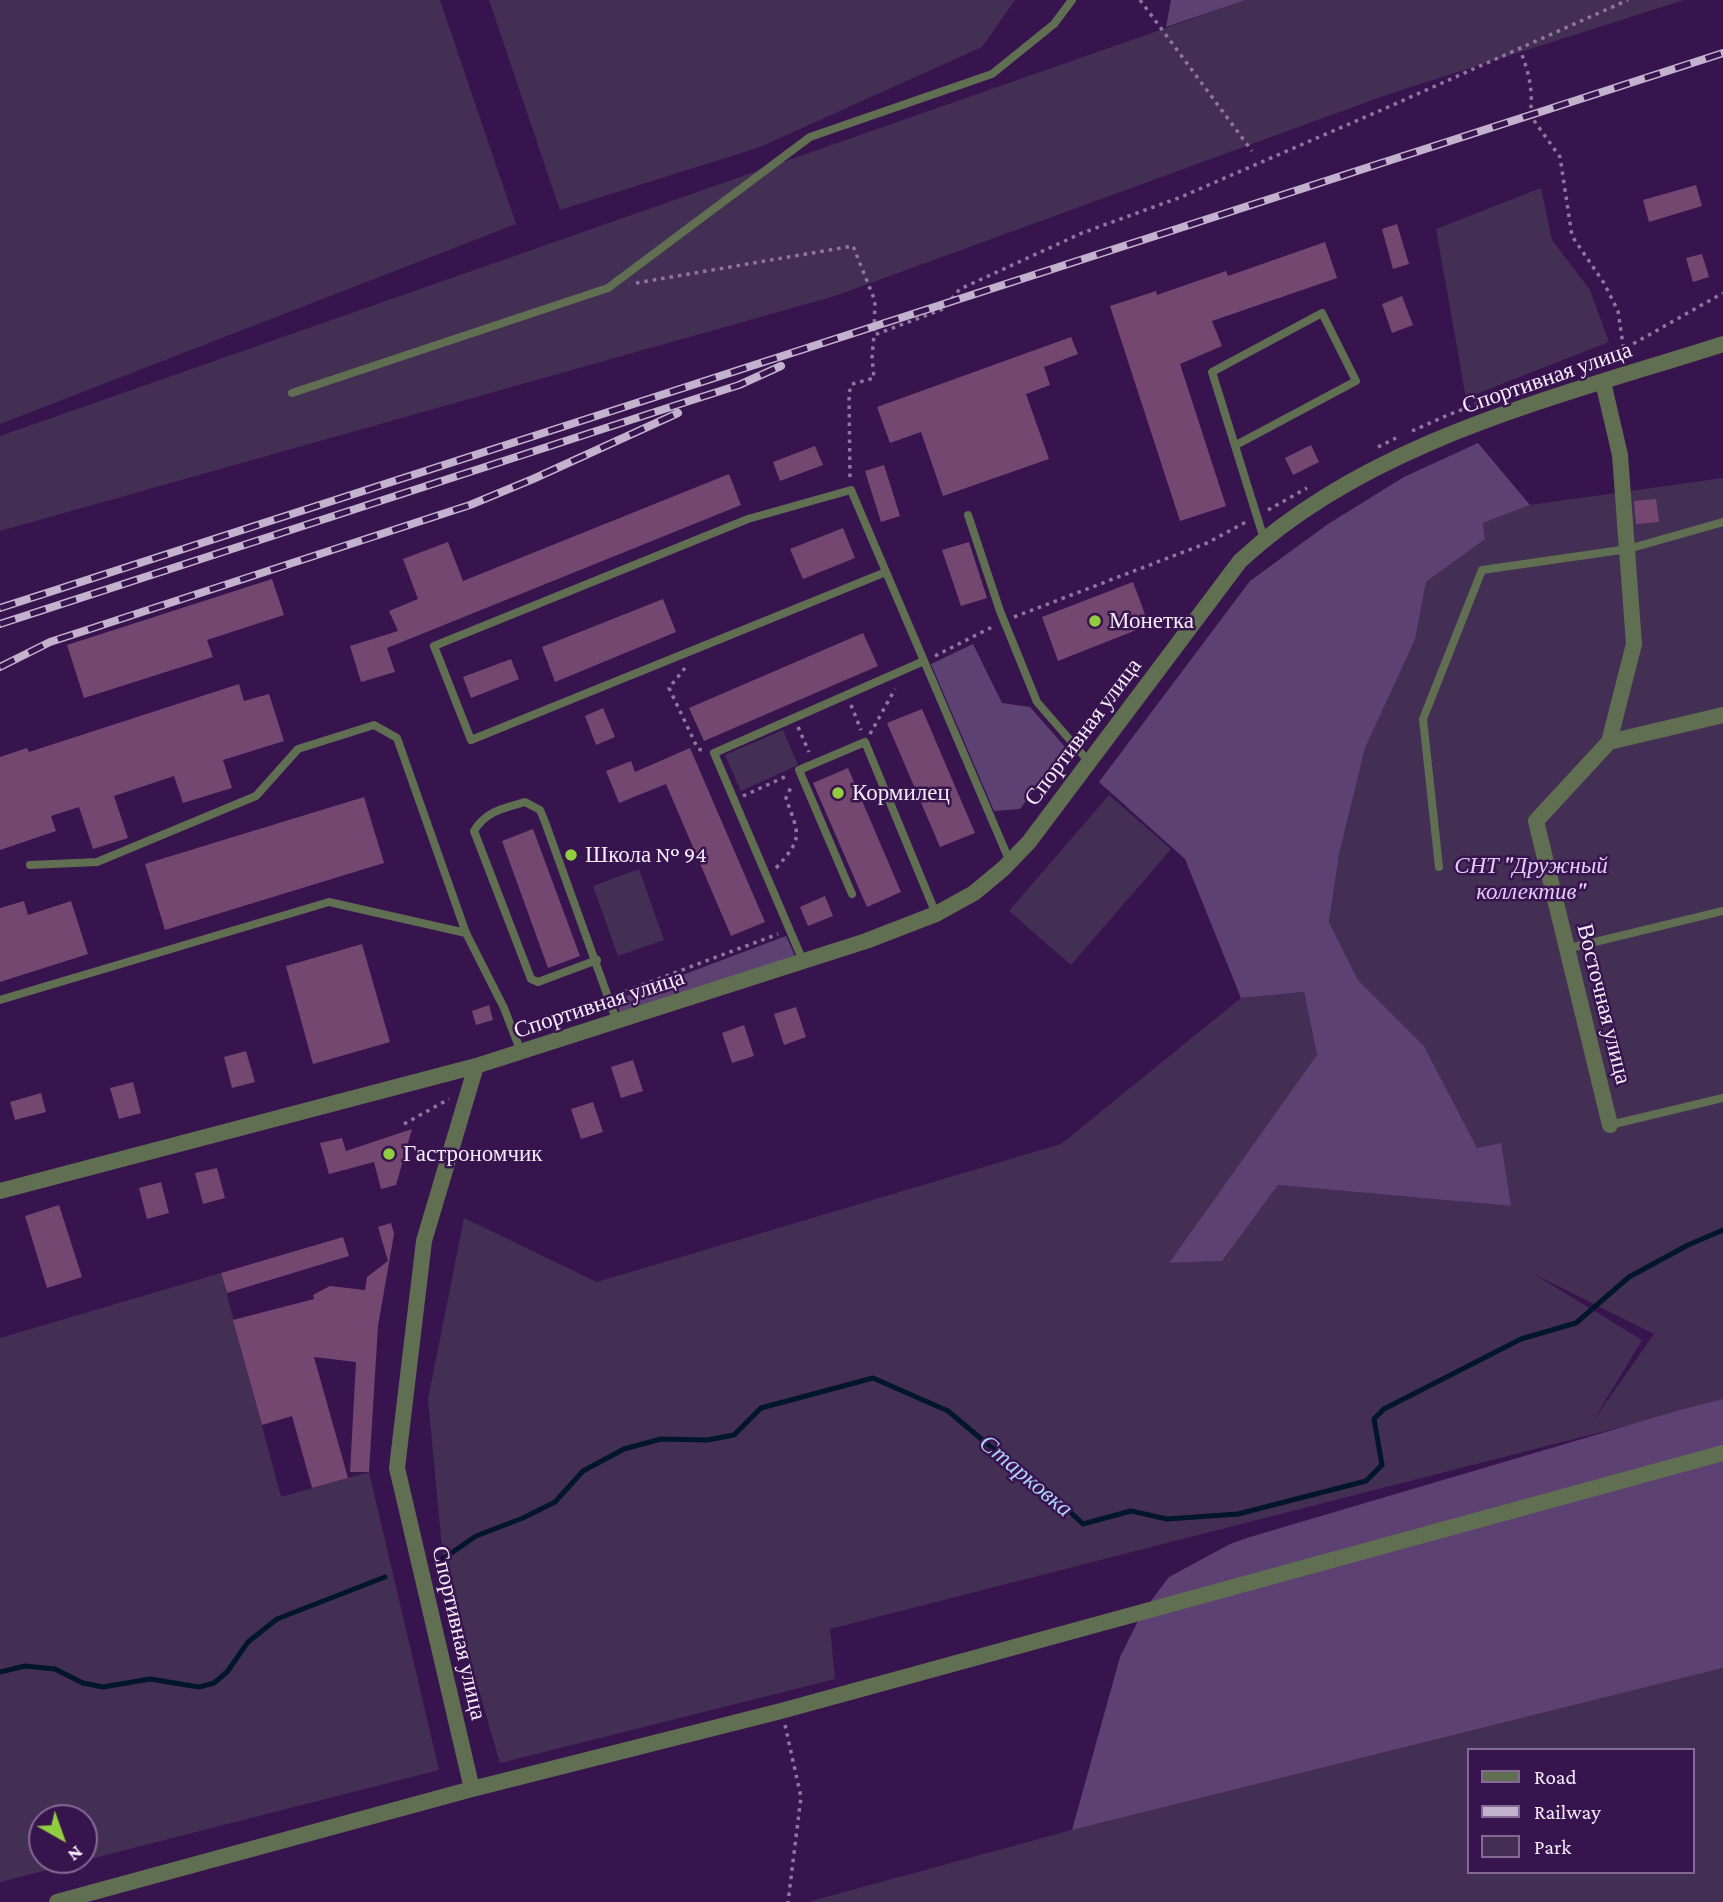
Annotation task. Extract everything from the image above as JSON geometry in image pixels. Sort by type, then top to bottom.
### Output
[{"type":"street","name":"Спортивная улица","points":[[0,1191],[476,1066],[803,962],[936,914],[974,893],[1029,842],[1240,561],[1299,512],[1394,458],[1497,417],[1723,344]]},
{"type":"street","name":"Восточная улица","points":[[1604,382],[1620,455],[1634,644],[1609,742],[1536,821],[1610,1125]]},
{"type":"street","points":[[1609,742],[1723,715]]},
{"type":"street","name":"Спортивная улица","points":[[472,1789],[397,1468],[424,1241],[476,1066]]},
{"type":"street","points":[[57,1902],[472,1789],[781,1711],[1723,1453]]},
{"type":"lane","points":[[292,393],[608,288],[810,137],[992,74],[1054,24],[1072,0]]},
{"type":"lane","points":[[1236,445],[1356,381],[1322,313],[1212,372],[1264,539]]},
{"type":"lane","points":[[887,572],[471,740],[434,646],[748,519],[851,490],[887,572],[1010,862]]},
{"type":"lane","points":[[968,515],[1000,611],[1037,702],[1090,763]]},
{"type":"lane","points":[[1439,867],[1423,719],[1482,570],[1628,549],[1723,522]]},
{"type":"lane","points":[[803,962],[714,753],[924,661]]},
{"type":"lane","points":[[30,865],[97,862],[256,796],[298,749],[374,725],[397,738],[466,933],[504,1008],[521,1052]]},
{"type":"lane","points":[[852,894],[799,770],[865,742],[936,914]]},
{"type":"lane","points":[[597,960],[538,982],[531,979],[474,831],[480,821],[491,813],[524,802],[540,810],[597,960],[617,1022]]},
{"type":"lane","points":[[0,1000],[329,902],[466,933]]},
{"type":"lane","points":[[1566,949],[1723,911]]},
{"type":"lane","points":[[1610,1125],[1723,1098]]},
{"type":"path","points":[[1140,0],[1252,151]]},
{"type":"path","points":[[874,335],[943,309],[960,289],[1082,233],[1181,197],[1628,0]]},
{"type":"path","points":[[1519,47],[1531,83],[1533,98],[1530,115],[1560,157],[1573,236],[1604,283],[1618,311],[1624,349]]},
{"type":"path","points":[[635,283],[853,246],[875,301],[872,358],[874,378],[852,384],[849,393],[848,463],[851,490]]},
{"type":"path","points":[[686,667],[669,688],[698,749],[714,753]]},
{"type":"path","points":[[865,742],[906,669]]},
{"type":"path","points":[[847,695],[865,742]]},
{"type":"path","points":[[794,718],[814,764]]},
{"type":"path","points":[[734,800],[799,770]]},
{"type":"path","points":[[767,878],[794,848],[799,834],[786,798],[799,770]]},
{"type":"path","points":[[609,998],[789,929]]},
{"type":"path","points":[[781,1711],[801,1797],[788,1902]]},
{"type":"green space","points":[[0,0],[440,0],[516,224],[0,424]]},
{"type":"green space","points":[[489,0],[1015,0],[982,47],[760,147],[560,210]]},
{"type":"green space","points":[[1246,0],[1684,0],[1389,94],[835,296],[0,531],[0,436]]},
{"type":"green space","points":[[1541,188],[1552,240],[1590,290],[1609,342],[1466,398],[1436,229]]},
{"type":"green space","name":"СНТ \"Дружный коллектив\"","points":[[1723,478],[1723,1401],[830,1629],[835,1679],[500,1763],[444,1569],[428,1399],[464,1218],[597,1282],[1061,1144],[1241,998],[1304,992],[1317,1056],[1169,1263],[1222,1261],[1278,1185],[1511,1206],[1477,1148],[1424,1046],[1358,980],[1329,922],[1339,855],[1365,748],[1415,640],[1426,582],[1485,539],[1483,523],[1530,505]],"holes":[[[1532,1273],[1654,1334],[1593,1421],[1642,1340]]]},
{"type":"green space","points":[[783,730],[798,765],[741,791],[725,755]]},
{"type":"green space","points":[[1109,795],[1171,849],[1071,965],[1009,911]]},
{"type":"green space","points":[[639,869],[664,940],[618,956],[593,886]]},
{"type":"green space","points":[[221,1273],[281,1497],[369,1472],[439,1770],[98,1857],[98,1804],[28,1804],[28,1874],[31,1874],[0,1882],[0,1338]]},
{"type":"green space","points":[[1723,1668],[1723,1902],[808,1902],[1072,1830]]},
{"type":"shaded area","points":[[1171,0],[1246,0],[1166,27]]},
{"type":"shaded area","points":[[1478,443],[1530,505],[1483,523],[1485,539],[1426,582],[1415,640],[1365,748],[1339,855],[1329,922],[1358,980],[1424,1046],[1477,1148],[1501,1143],[1511,1206],[1278,1185],[1222,1261],[1169,1263],[1317,1055],[1304,992],[1241,998],[1185,859],[1099,782],[1250,581],[1328,524],[1404,477]]},
{"type":"shaded area","points":[[973,644],[1002,703],[1030,707],[1065,747],[1020,809],[994,811],[931,664]]},
{"type":"shaded area","points":[[786,936],[796,958],[621,1016],[616,1000]]},
{"type":"shaded area","points":[[1723,1399],[1723,1668],[1072,1830],[1120,1657],[1142,1613],[1169,1577],[1230,1544],[1250,1537]]},
{"type":"building","points":[[1696,185],[1702,206],[1649,222],[1643,200]]},
{"type":"building","points":[[1397,224],[1409,264],[1393,269],[1382,229]]},
{"type":"building","points":[[1325,242],[1337,278],[1212,321],[1222,346],[1180,364],[1226,506],[1180,521],[1110,306],[1156,291],[1157,295],[1226,271],[1228,276]]},
{"type":"building","points":[[1702,254],[1709,277],[1693,282],[1686,258]]},
{"type":"building","points":[[1402,296],[1413,325],[1392,333],[1382,304]]},
{"type":"building","points":[[1071,337],[1078,354],[1044,367],[1050,385],[1026,394],[1049,459],[943,496],[921,432],[890,443],[877,407]]},
{"type":"building","points":[[1311,445],[1319,462],[1293,475],[1285,458]]},
{"type":"building","points":[[815,446],[823,465],[780,481],[773,462]]},
{"type":"building","points":[[884,465],[900,516],[881,522],[865,471]]},
{"type":"building","points":[[729,474],[741,505],[387,648],[395,672],[361,682],[350,646],[398,631],[389,611],[418,599],[403,559],[448,542],[463,581]]},
{"type":"building","points":[[1656,499],[1659,522],[1636,524],[1634,501]]},
{"type":"building","points":[[843,528],[855,558],[803,579],[790,549]]},
{"type":"building","points":[[969,542],[987,598],[961,606],[942,550]]},
{"type":"building","points":[[272,579],[284,615],[207,640],[213,657],[84,698],[67,645]]},
{"type":"building","name":"Монетка","points":[[1133,582],[1149,625],[1058,661],[1042,617]]},
{"type":"building","points":[[663,599],[676,632],[555,682],[542,647]]},
{"type":"building","points":[[863,633],[878,666],[704,741],[689,708]]},
{"type":"building","points":[[511,659],[519,679],[471,698],[463,677]]},
{"type":"building","points":[[239,684],[244,701],[269,694],[284,741],[223,760],[232,788],[183,803],[174,776],[114,796],[128,838],[93,849],[79,807],[51,816],[56,831],[0,850],[0,757],[27,748],[29,752]]},
{"type":"building","points":[[603,708],[615,737],[596,745],[585,716]]},
{"type":"building","points":[[922,709],[975,833],[940,847],[887,723]]},
{"type":"building","points":[[690,748],[765,922],[731,936],[666,784],[619,803],[606,771],[631,761],[635,772]]},
{"type":"building","points":[[848,768],[901,892],[867,907],[813,783]]},
{"type":"building","points":[[364,797],[384,863],[165,930],[145,864]]},
{"type":"building","points":[[533,829],[580,956],[548,968],[502,841]]},
{"type":"building","points":[[825,896],[833,916],[808,926],[800,907]]},
{"type":"building","points":[[24,901],[28,915],[71,901],[88,954],[0,982],[0,908]]},
{"type":"building","points":[[362,944],[390,1042],[313,1064],[286,966]]},
{"type":"building","points":[[489,1005],[493,1020],[476,1025],[472,1011]]},
{"type":"building","points":[[796,1007],[806,1037],[784,1045],[774,1014]]},
{"type":"building","points":[[744,1025],[754,1056],[732,1063],[722,1033]]},
{"type":"building","points":[[246,1051],[255,1082],[232,1088],[224,1057]]},
{"type":"building","points":[[633,1060],[643,1091],[621,1098],[611,1067]]},
{"type":"building","points":[[133,1082],[141,1113],[119,1119],[110,1088]]},
{"type":"building","points":[[41,1093],[46,1112],[15,1120],[10,1102]]},
{"type":"building","points":[[593,1102],[603,1132],[581,1139],[571,1109]]},
{"type":"building","points":[[412,1129],[396,1185],[381,1189],[374,1162],[329,1174],[320,1143],[342,1138],[346,1151]]},
{"type":"building","points":[[217,1168],[225,1198],[203,1204],[195,1173]]},
{"type":"building","points":[[161,1182],[169,1213],[147,1219],[139,1188]]},
{"type":"building","points":[[59,1205],[82,1277],[47,1288],[25,1216]]},
{"type":"building","points":[[391,1223],[394,1234],[378,1326],[369,1472],[350,1472],[356,1362],[314,1357],[348,1478],[312,1488],[292,1416],[262,1425],[233,1320],[314,1299],[313,1295],[330,1286],[365,1290],[367,1277],[388,1261],[378,1227]]},
{"type":"building","points":[[343,1237],[349,1256],[227,1293],[221,1273]]},
{"type":"waterway","name":"Старковка","points":[[441,1560],[476,1536],[555,1502],[583,1471],[624,1449],[661,1439],[707,1440],[734,1435],[761,1408],[873,1378],[948,1411],[1039,1483],[1083,1524],[1131,1511],[1167,1519],[1238,1514],[1366,1481],[1382,1465],[1374,1419],[1384,1409],[1521,1339],[1576,1323],[1629,1277],[1688,1245],[1723,1230]]},
{"type":"waterway","name":"Старковка","points":[[0,1672],[25,1666],[55,1669],[83,1683],[103,1687],[150,1679],[199,1687],[214,1683],[227,1672],[248,1642],[277,1619],[385,1577]]},
{"type":"railway","points":[[0,608],[1723,53]]},
{"type":"railway","points":[[0,624],[739,385],[781,366]]},
{"type":"railway","points":[[0,667],[50,642],[470,505],[678,413]]},
{"type":"place","name":"Монетка","points":[[1095,621]]},
{"type":"place","name":"Кормилец","points":[[838,793]]},
{"type":"place","name":"Школа № 94","points":[[571,855]]},
{"type":"place","name":"Гастрономчик","points":[[389,1154]]}]
